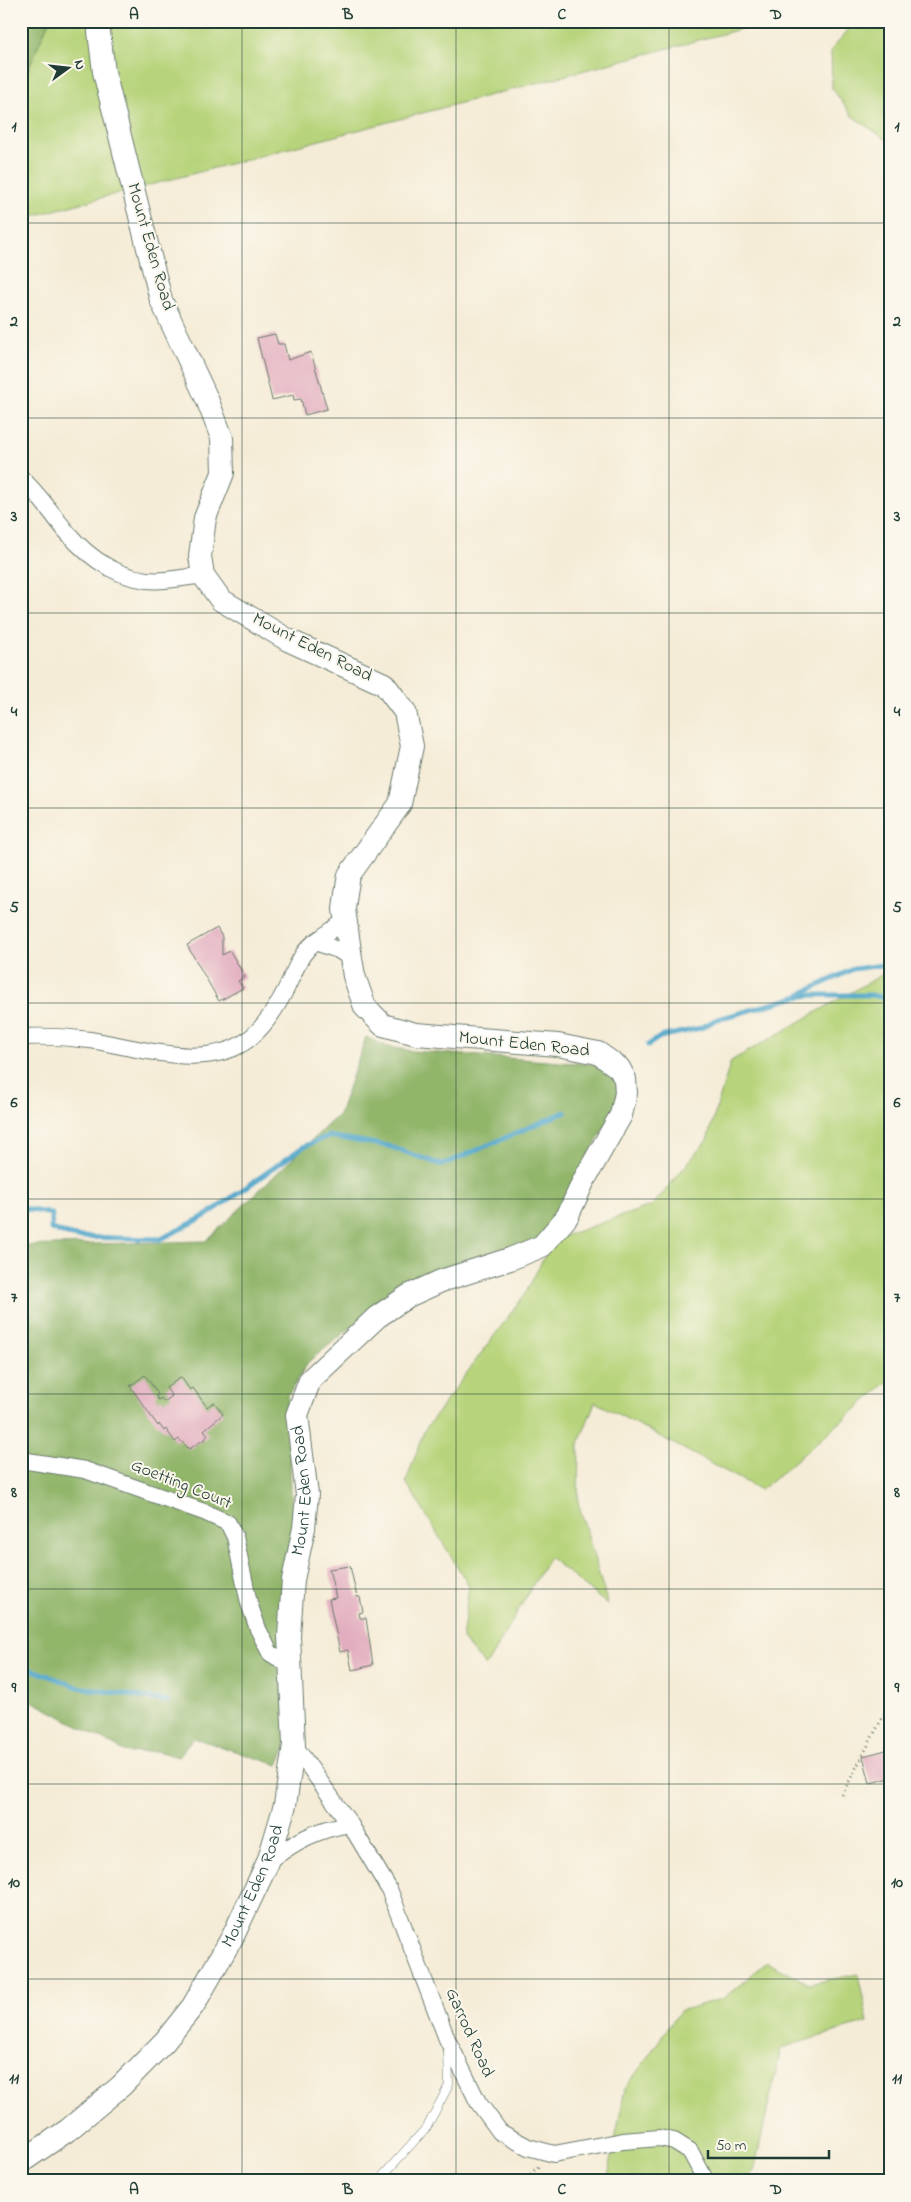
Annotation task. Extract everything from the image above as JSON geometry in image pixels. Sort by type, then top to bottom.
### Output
[{"type":"street","name":"Mount Eden Road","points":[[21,2162],[68,2130],[121,2086],[165,2042],[193,2006],[220,1960],[268,1862],[285,1805],[294,1746],[289,1636],[293,1580],[304,1528],[306,1495],[297,1415],[310,1380],[378,1317],[408,1296],[441,1281],[510,1259],[542,1246],[567,1217],[584,1180],[621,1115],[626,1093],[625,1079],[619,1068],[598,1053],[558,1045],[416,1034],[383,1025],[365,1007],[354,976],[344,910],[350,876],[400,804],[412,746],[405,712],[384,684],[288,640],[221,600],[203,575],[200,556],[205,518],[223,473],[222,438],[207,398],[160,300],[104,72],[99,32],[100,21]]},
{"type":"street","points":[[21,478],[46,503],[66,532],[90,555],[114,572],[138,579],[163,581],[203,575]]},
{"type":"street","points":[[21,1037],[47,1036],[87,1040],[185,1055],[207,1055],[229,1050],[249,1039],[266,1022],[282,998],[301,955],[315,942],[346,920]]},
{"type":"street","points":[[315,942],[338,950],[351,958]]},
{"type":"street","name":"Goetting Court","points":[[21,1460],[85,1470],[204,1512],[228,1523],[235,1537],[249,1603],[258,1629],[270,1653],[290,1666]]},
{"type":"street","name":"Garrod Road","points":[[294,1746],[350,1824],[389,1889],[447,2039],[478,2102],[500,2132],[528,2147],[554,2154],[623,2141],[659,2138],[674,2141],[690,2151],[706,2181]]},
{"type":"street","points":[[268,1862],[307,1835],[332,1827],[350,1824]]},
{"type":"lane","points":[[378,2181],[427,2127],[449,2085],[447,2039]]},
{"type":"path","points":[[842,1795],[890,1703]]},
{"type":"green space","points":[[21,21],[771,21],[21,219]]},
{"type":"green space","points":[[21,21],[49,21],[21,86]]},
{"type":"green space","points":[[856,21],[890,21],[890,142],[852,116],[832,88],[831,50]]},
{"type":"green space","points":[[890,970],[890,1380],[761,1490],[595,1402],[579,1443],[578,1502],[608,1605],[549,1557],[486,1666],[462,1639],[469,1586],[406,1482],[424,1431],[525,1294],[553,1240],[653,1205],[707,1140],[731,1061]]},
{"type":"green space","points":[[366,1037],[388,1047],[412,1051],[601,1065],[618,1083],[617,1106],[553,1217],[549,1242],[374,1309],[308,1362],[288,1396],[291,1491],[296,1528],[288,1743],[278,1765],[194,1738],[178,1757],[158,1751],[128,1753],[21,1695],[21,1246],[206,1241],[339,1114]]},
{"type":"green space","points":[[767,1962],[809,1984],[858,1974],[868,2022],[781,2048],[754,2171],[744,2181],[607,2181],[625,2089],[680,2011],[724,1998]]},
{"type":"building","points":[[275,334],[278,344],[284,344],[288,360],[311,352],[327,409],[305,415],[301,399],[294,400],[293,395],[272,400],[257,338]]},
{"type":"building","points":[[217,928],[222,937],[222,955],[230,951],[245,977],[238,981],[243,988],[219,1001],[187,945]]},
{"type":"building","points":[[145,1375],[158,1394],[156,1396],[158,1400],[161,1398],[164,1402],[172,1396],[166,1388],[181,1377],[190,1390],[193,1388],[207,1407],[214,1402],[223,1414],[204,1430],[208,1435],[205,1439],[189,1449],[179,1439],[175,1442],[166,1429],[164,1431],[159,1424],[158,1426],[130,1386]]},
{"type":"building","points":[[350,1566],[357,1597],[360,1597],[363,1612],[359,1613],[360,1618],[366,1618],[373,1665],[352,1670],[348,1650],[340,1652],[329,1599],[336,1598],[329,1569]]},
{"type":"building","points":[[890,1749],[890,1778],[870,1783],[863,1756]]},
{"type":"waterway","points":[[801,994],[853,969],[890,964]]},
{"type":"waterway","points":[[648,1045],[660,1037],[701,1028],[715,1020],[796,997],[810,995],[871,995],[890,999]]},
{"type":"waterway","points":[[21,1208],[52,1214],[51,1229],[77,1237],[161,1239],[207,1215],[303,1147],[328,1136],[388,1146],[442,1165],[565,1112]]},
{"type":"waterway","points":[[21,1664],[78,1687],[167,1701]]}]
